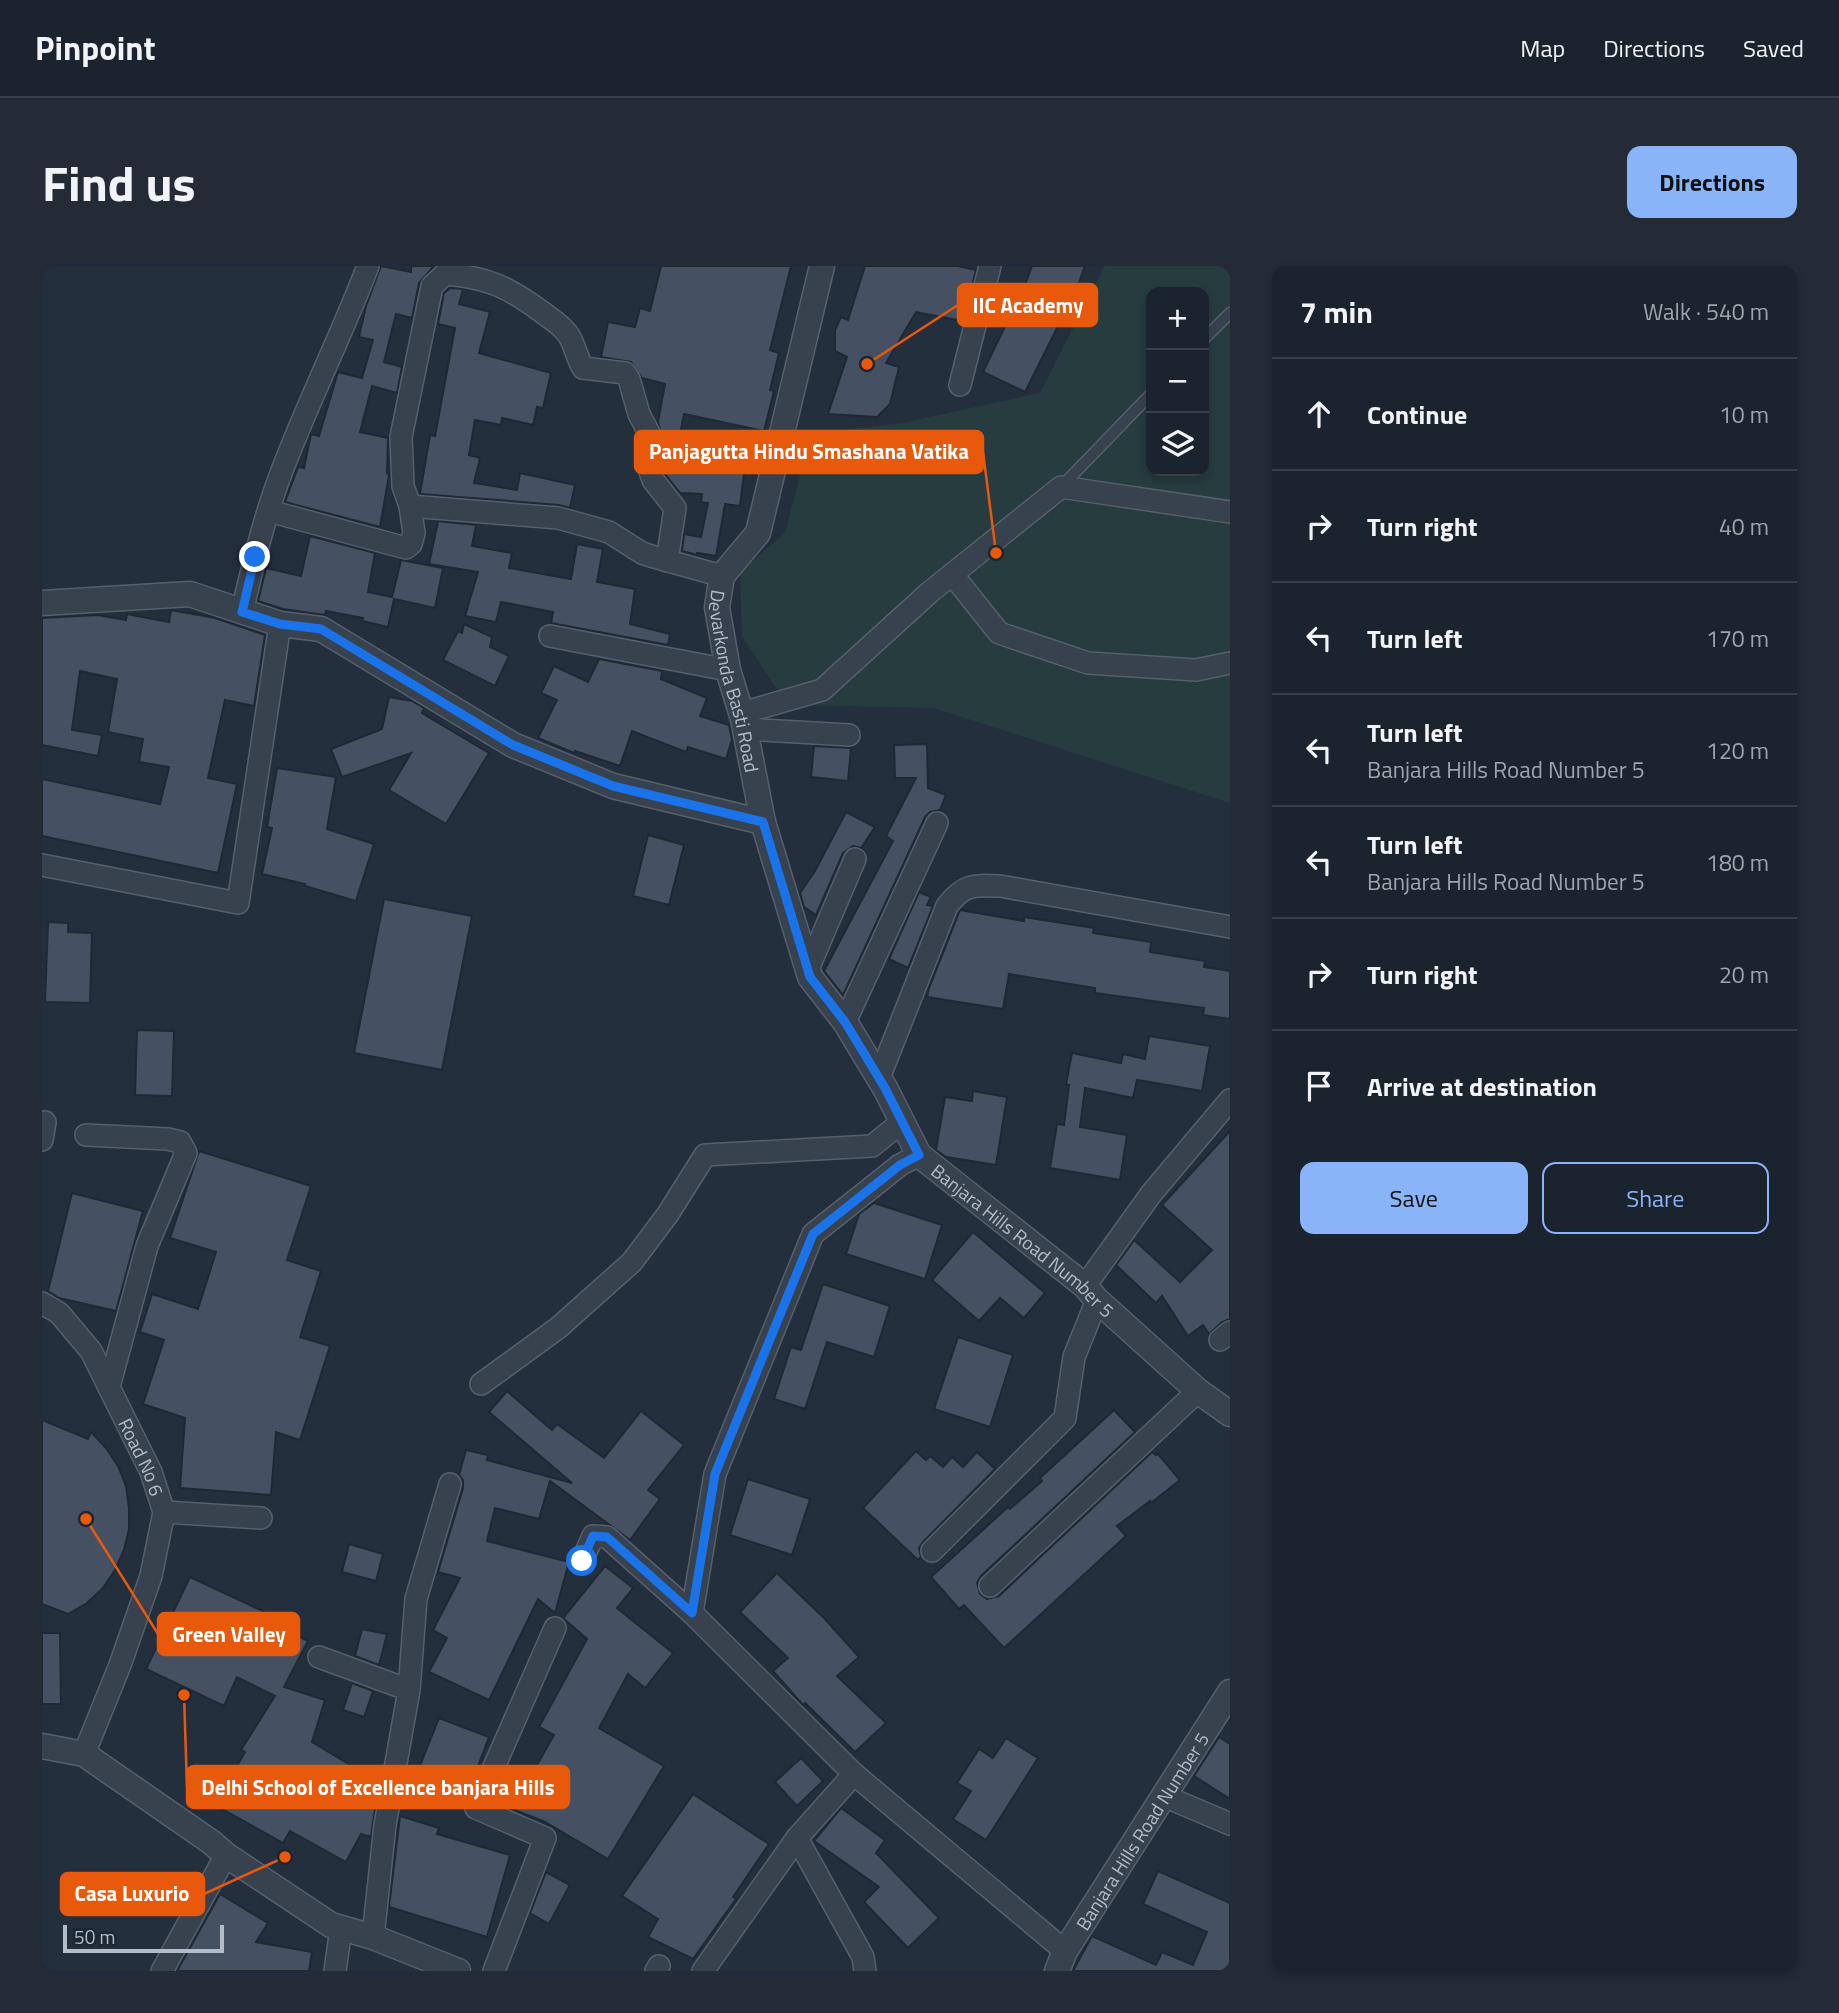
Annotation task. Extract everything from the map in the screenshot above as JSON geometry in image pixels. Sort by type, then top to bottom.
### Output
[{"type":"street","points":[[242,612],[286,459],[368,266]]},
{"type":"street","name":"Devarkonda Basti Road","points":[[763,822],[743,721],[728,670],[717,607],[722,576],[758,533],[822,266]]},
{"type":"street","points":[[960,386],[990,266]]},
{"type":"street","points":[[269,511],[406,548],[411,544],[414,533],[410,506],[403,486],[401,437],[432,286],[445,274],[485,279],[517,293],[570,335],[583,368],[625,373],[629,379],[639,414],[649,433],[648,466],[653,480],[675,508],[667,561]]},
{"type":"street","points":[[647,448],[774,464]]},
{"type":"street","points":[[743,721],[822,690],[952,574],[1061,487],[1230,512]]},
{"type":"street","points":[[410,506],[558,518],[609,532],[642,553],[722,576]]},
{"type":"street","points":[[952,574],[999,633],[1087,663],[1196,670],[1230,663]]},
{"type":"street","points":[[42,603],[190,594],[280,624],[321,629],[513,745],[613,786],[763,822]]},
{"type":"street","points":[[42,865],[238,903],[280,624]]},
{"type":"street","points":[[550,636],[728,670]]},
{"type":"street","points":[[743,721],[849,735]]},
{"type":"street","name":"Banjara Hills Road Number 5","points":[[763,822],[810,977],[845,1022],[882,1083],[919,1155],[1091,1293],[1198,1391],[1230,1414]]},
{"type":"street","points":[[845,1022],[937,823]]},
{"type":"street","points":[[808,969],[855,859]]},
{"type":"street","points":[[882,1083],[947,906],[958,892],[976,885],[999,886],[1230,928]]},
{"type":"street","points":[[932,1551],[1065,1418],[1074,1357],[1091,1293],[1151,1194],[1230,1100]]},
{"type":"street","points":[[481,1384],[558,1328],[632,1262],[668,1214],[705,1155],[872,1146],[903,1121]]},
{"type":"street","points":[[86,1135],[167,1139],[180,1142],[186,1153],[147,1246],[109,1387]]},
{"type":"street","points":[[692,1613],[715,1474],[813,1234],[900,1165],[919,1155]]},
{"type":"street","name":"Road No 6","points":[[42,1303],[58,1313],[91,1351],[151,1472],[164,1512],[151,1576],[120,1665],[84,1754]]},
{"type":"street","points":[[990,1586],[1198,1391]]},
{"type":"street","points":[[373,1937],[385,1825],[409,1690],[416,1599],[450,1484]]},
{"type":"street","points":[[164,1512],[261,1518]]},
{"type":"street","points":[[582,1561],[593,1536],[607,1537],[692,1613],[854,1774],[1061,1961]]},
{"type":"street","points":[[494,1971],[545,1838],[476,1808],[555,1628]]},
{"type":"street","points":[[319,1657],[409,1690]]},
{"type":"street","name":"Banjara Hills Road Number 5","points":[[1061,1961],[1230,1692]]},
{"type":"street","points":[[42,1746],[84,1754],[226,1855],[331,1925],[373,1937],[458,1971]]},
{"type":"street","points":[[703,1971],[797,1838],[854,1774]]},
{"type":"street","points":[[1164,1796],[1230,1824]]},
{"type":"street","points":[[797,1838],[863,1957],[865,1971]]},
{"type":"street","points":[[162,1971],[226,1855]]},
{"type":"street","points":[[335,1971],[341,1928]]},
{"type":"lane","points":[[1209,335],[1230,313]]},
{"type":"lane","points":[[1061,487],[1146,399]]},
{"type":"green space","points":[[1105,266],[1230,266],[1230,803],[934,708],[787,705],[742,636],[740,572],[785,533],[811,434],[902,423],[1040,393]]},
{"type":"building","points":[[381,266],[411,272],[411,266],[434,266],[419,283],[412,318],[396,314],[384,362],[402,367],[397,393],[372,386],[360,432],[388,438],[389,475],[380,527],[285,502],[298,467],[304,468],[311,434],[319,436],[338,372],[362,378],[373,340],[359,337],[366,306]]},
{"type":"building","points":[[661,266],[791,266],[770,350],[779,353],[770,390],[774,391],[764,431],[684,414],[679,439],[662,437],[658,422],[665,384],[642,378],[631,362],[601,357],[608,322],[635,327],[640,308],[650,311]]},
{"type":"building","points":[[865,266],[958,266],[976,270],[963,321],[916,312],[886,363],[899,367],[890,404],[877,417],[828,414],[847,357],[835,351],[835,330],[841,317],[848,320]]},
{"type":"building","points":[[1032,266],[1085,266],[1066,319],[1062,318],[1025,392],[983,372],[1011,314],[1014,316]]},
{"type":"building","points":[[450,288],[463,289],[459,304],[490,312],[479,353],[551,373],[543,408],[537,407],[533,425],[502,418],[501,425],[475,420],[469,455],[480,458],[474,483],[517,490],[520,473],[575,485],[570,508],[420,494],[430,435],[435,436],[455,328],[438,324],[444,293]]},
{"type":"building","points":[[661,463],[744,473],[740,506],[725,504],[716,556],[682,551],[684,534],[701,537],[708,503],[701,502],[702,494],[680,493],[665,474]]},
{"type":"building","points":[[438,521],[476,525],[472,546],[512,553],[509,568],[571,579],[577,544],[603,549],[597,582],[635,589],[630,624],[670,634],[668,645],[551,623],[553,612],[501,602],[496,622],[465,616],[478,572],[429,564]]},
{"type":"building","points":[[310,536],[375,553],[368,592],[392,597],[401,560],[443,568],[435,608],[394,599],[388,627],[362,621],[363,618],[326,611],[325,615],[283,609],[258,601],[266,568],[301,576]]},
{"type":"building","points":[[171,610],[215,618],[265,635],[254,706],[225,700],[208,778],[237,784],[218,873],[42,836],[42,779],[160,804],[169,767],[139,762],[143,739],[108,732],[117,679],[80,671],[72,730],[102,735],[98,756],[42,745],[42,618],[98,615],[126,620],[127,614],[169,622]]},
{"type":"building","points":[[464,624],[492,637],[490,647],[509,656],[495,686],[443,660],[458,631],[462,633]]},
{"type":"building","points":[[599,659],[662,671],[661,679],[707,698],[700,716],[729,725],[732,740],[726,759],[688,747],[686,752],[632,731],[620,766],[575,751],[574,753],[538,738],[557,700],[541,693],[554,666],[588,682]]},
{"type":"building","points":[[389,697],[412,701],[424,708],[422,713],[489,753],[446,824],[389,790],[411,753],[342,777],[331,749],[382,729]]},
{"type":"building","points":[[927,744],[928,788],[946,795],[940,810],[930,812],[925,817],[843,995],[824,971],[893,841],[886,836],[916,778],[895,778],[894,745]]},
{"type":"building","points":[[814,746],[851,748],[848,781],[811,777]]},
{"type":"building","points":[[277,768],[336,777],[327,829],[374,844],[356,901],[305,884],[262,874],[272,828],[267,827]]},
{"type":"building","points":[[846,812],[875,827],[861,848],[853,846],[843,853],[816,915],[804,907],[800,893],[815,871]]},
{"type":"building","points":[[648,835],[684,845],[669,905],[633,896]]},
{"type":"building","points":[[919,892],[931,897],[927,905],[933,906],[908,968],[889,959]]},
{"type":"building","points":[[384,899],[472,916],[442,1070],[354,1053]]},
{"type":"building","points":[[960,910],[1024,921],[1024,917],[1094,928],[1093,933],[1151,942],[1150,952],[1205,961],[1204,967],[1230,971],[1230,1019],[1203,1015],[1204,1008],[1095,993],[1095,988],[1009,974],[1003,1009],[927,997]]},
{"type":"building","points":[[48,922],[68,923],[68,932],[92,933],[90,1003],[45,1002]]},
{"type":"building","points":[[137,1030],[174,1031],[172,1096],[135,1095]]},
{"type":"building","points":[[1149,1036],[1210,1046],[1202,1091],[1137,1080],[1133,1098],[1085,1088],[1080,1127],[1127,1135],[1120,1180],[1050,1168],[1057,1124],[1064,1125],[1069,1085],[1066,1084],[1072,1053],[1121,1063],[1123,1054],[1145,1059]]},
{"type":"building","points":[[973,1091],[1007,1097],[996,1165],[946,1157],[936,1150],[945,1097],[972,1101]]},
{"type":"building","points":[[1230,1131],[1230,1319],[1222,1322],[1209,1334],[1203,1325],[1188,1336],[1162,1296],[1156,1303],[1116,1265],[1134,1240],[1180,1282],[1212,1250],[1162,1205]]},
{"type":"building","points":[[199,1151],[311,1186],[287,1260],[321,1271],[300,1337],[330,1346],[300,1440],[276,1432],[271,1495],[180,1488],[185,1418],[143,1404],[164,1340],[140,1332],[152,1294],[198,1309],[216,1252],[170,1238]]},
{"type":"building","points":[[72,1193],[143,1211],[116,1311],[59,1298],[48,1291]]},
{"type":"building","points":[[874,1203],[942,1225],[925,1279],[846,1254],[859,1214]]},
{"type":"building","points":[[973,1232],[1045,1293],[1024,1318],[1000,1298],[979,1321],[932,1280]]},
{"type":"building","points":[[823,1284],[890,1306],[874,1357],[827,1342],[805,1409],[774,1399],[791,1347],[801,1350]]},
{"type":"building","points":[[958,1337],[1013,1355],[990,1427],[934,1409]]},
{"type":"building","points":[[507,1391],[552,1430],[557,1424],[604,1458],[641,1411],[684,1445],[648,1490],[660,1499],[630,1540],[550,1481],[539,1519],[495,1508],[487,1541],[569,1562],[555,1613],[538,1599],[489,1700],[429,1672],[447,1638],[433,1630],[460,1578],[438,1572],[463,1488],[463,1480],[459,1475],[466,1450],[488,1455],[487,1460],[572,1483],[489,1412]]},
{"type":"building","points":[[1114,1410],[1135,1432],[981,1576],[977,1583],[980,1594],[987,1599],[999,1596],[1152,1452],[1158,1454],[1180,1480],[1117,1526],[1126,1536],[1004,1648],[964,1605],[959,1609],[931,1577],[1008,1507],[1010,1509],[1042,1481],[1040,1478]]},
{"type":"building","points":[[42,1420],[88,1439],[91,1432],[118,1466],[126,1486],[129,1508],[129,1529],[115,1570],[103,1588],[87,1603],[68,1614],[42,1604]]},
{"type":"building","points":[[916,1451],[926,1460],[930,1456],[943,1467],[952,1457],[963,1467],[977,1452],[995,1469],[923,1542],[919,1548],[921,1557],[918,1560],[863,1508]]},
{"type":"building","points":[[748,1479],[810,1499],[792,1555],[730,1535]]},
{"type":"building","points":[[349,1544],[383,1554],[376,1581],[342,1572]]},
{"type":"building","points":[[605,1566],[633,1588],[617,1608],[673,1653],[645,1688],[628,1674],[599,1728],[664,1766],[608,1859],[545,1822],[512,1809],[554,1735],[539,1727],[587,1639],[563,1618]]},
{"type":"building","points":[[777,1573],[825,1619],[859,1657],[837,1676],[886,1723],[855,1752],[805,1703],[803,1705],[773,1671],[788,1658],[740,1612]]},
{"type":"building","points":[[190,1577],[267,1613],[264,1619],[308,1641],[284,1687],[325,1700],[312,1742],[379,1782],[371,1837],[361,1834],[346,1862],[290,1831],[283,1843],[215,1805],[245,1752],[241,1750],[275,1696],[237,1677],[224,1706],[146,1669]]},
{"type":"building","points":[[362,1629],[387,1634],[379,1665],[355,1656]]},
{"type":"building","points":[[42,1633],[60,1633],[61,1704],[42,1704]]},
{"type":"building","points":[[352,1683],[373,1691],[364,1717],[343,1710]]},
{"type":"building","points":[[439,1718],[489,1737],[464,1803],[413,1783]]},
{"type":"building","points":[[1219,1737],[1230,1744],[1230,1799],[1194,1776]]},
{"type":"building","points":[[1006,1738],[1038,1758],[986,1840],[953,1819],[971,1791],[957,1783],[979,1749],[993,1758]]},
{"type":"building","points":[[801,1758],[823,1781],[797,1806],[775,1782]]},
{"type":"building","points":[[693,1794],[769,1844],[733,1897],[736,1899],[693,1959],[648,1937],[658,1919],[622,1896]]},
{"type":"building","points":[[841,1808],[885,1840],[876,1853],[939,1918],[908,1948],[864,1902],[879,1887],[814,1841]]},
{"type":"building","points":[[400,1816],[439,1828],[437,1834],[510,1855],[487,1937],[389,1907]]},
{"type":"building","points":[[1158,1871],[1230,1903],[1230,1971],[1073,1971],[1092,1936],[1156,1965],[1162,1952],[1193,1965],[1207,1932],[1143,1904]]},
{"type":"building","points":[[546,1872],[570,1885],[549,1924],[530,1913]]},
{"type":"building","points":[[220,1894],[268,1923],[256,1942],[312,1952],[309,1971],[177,1971]]},
{"type":"place","name":"IIC Academy","points":[[867,364]]},
{"type":"place","name":"Panjagutta Hindu Smashana Vatika","points":[[996,553]]},
{"type":"place","name":"Green Valley","points":[[86,1519]]},
{"type":"place","name":"Delhi School of Excellence banjara Hills","points":[[184,1695]]},
{"type":"place","name":"Casa Luxurio","points":[[285,1857]]},
{"type":"route","points":[[255,557],[242,612],[280,624],[321,629],[513,745],[613,786],[763,822],[810,977],[845,1022],[885,1088],[919,1155],[900,1165],[813,1234],[715,1474],[692,1613],[607,1537],[593,1536],[582,1561]]}]
